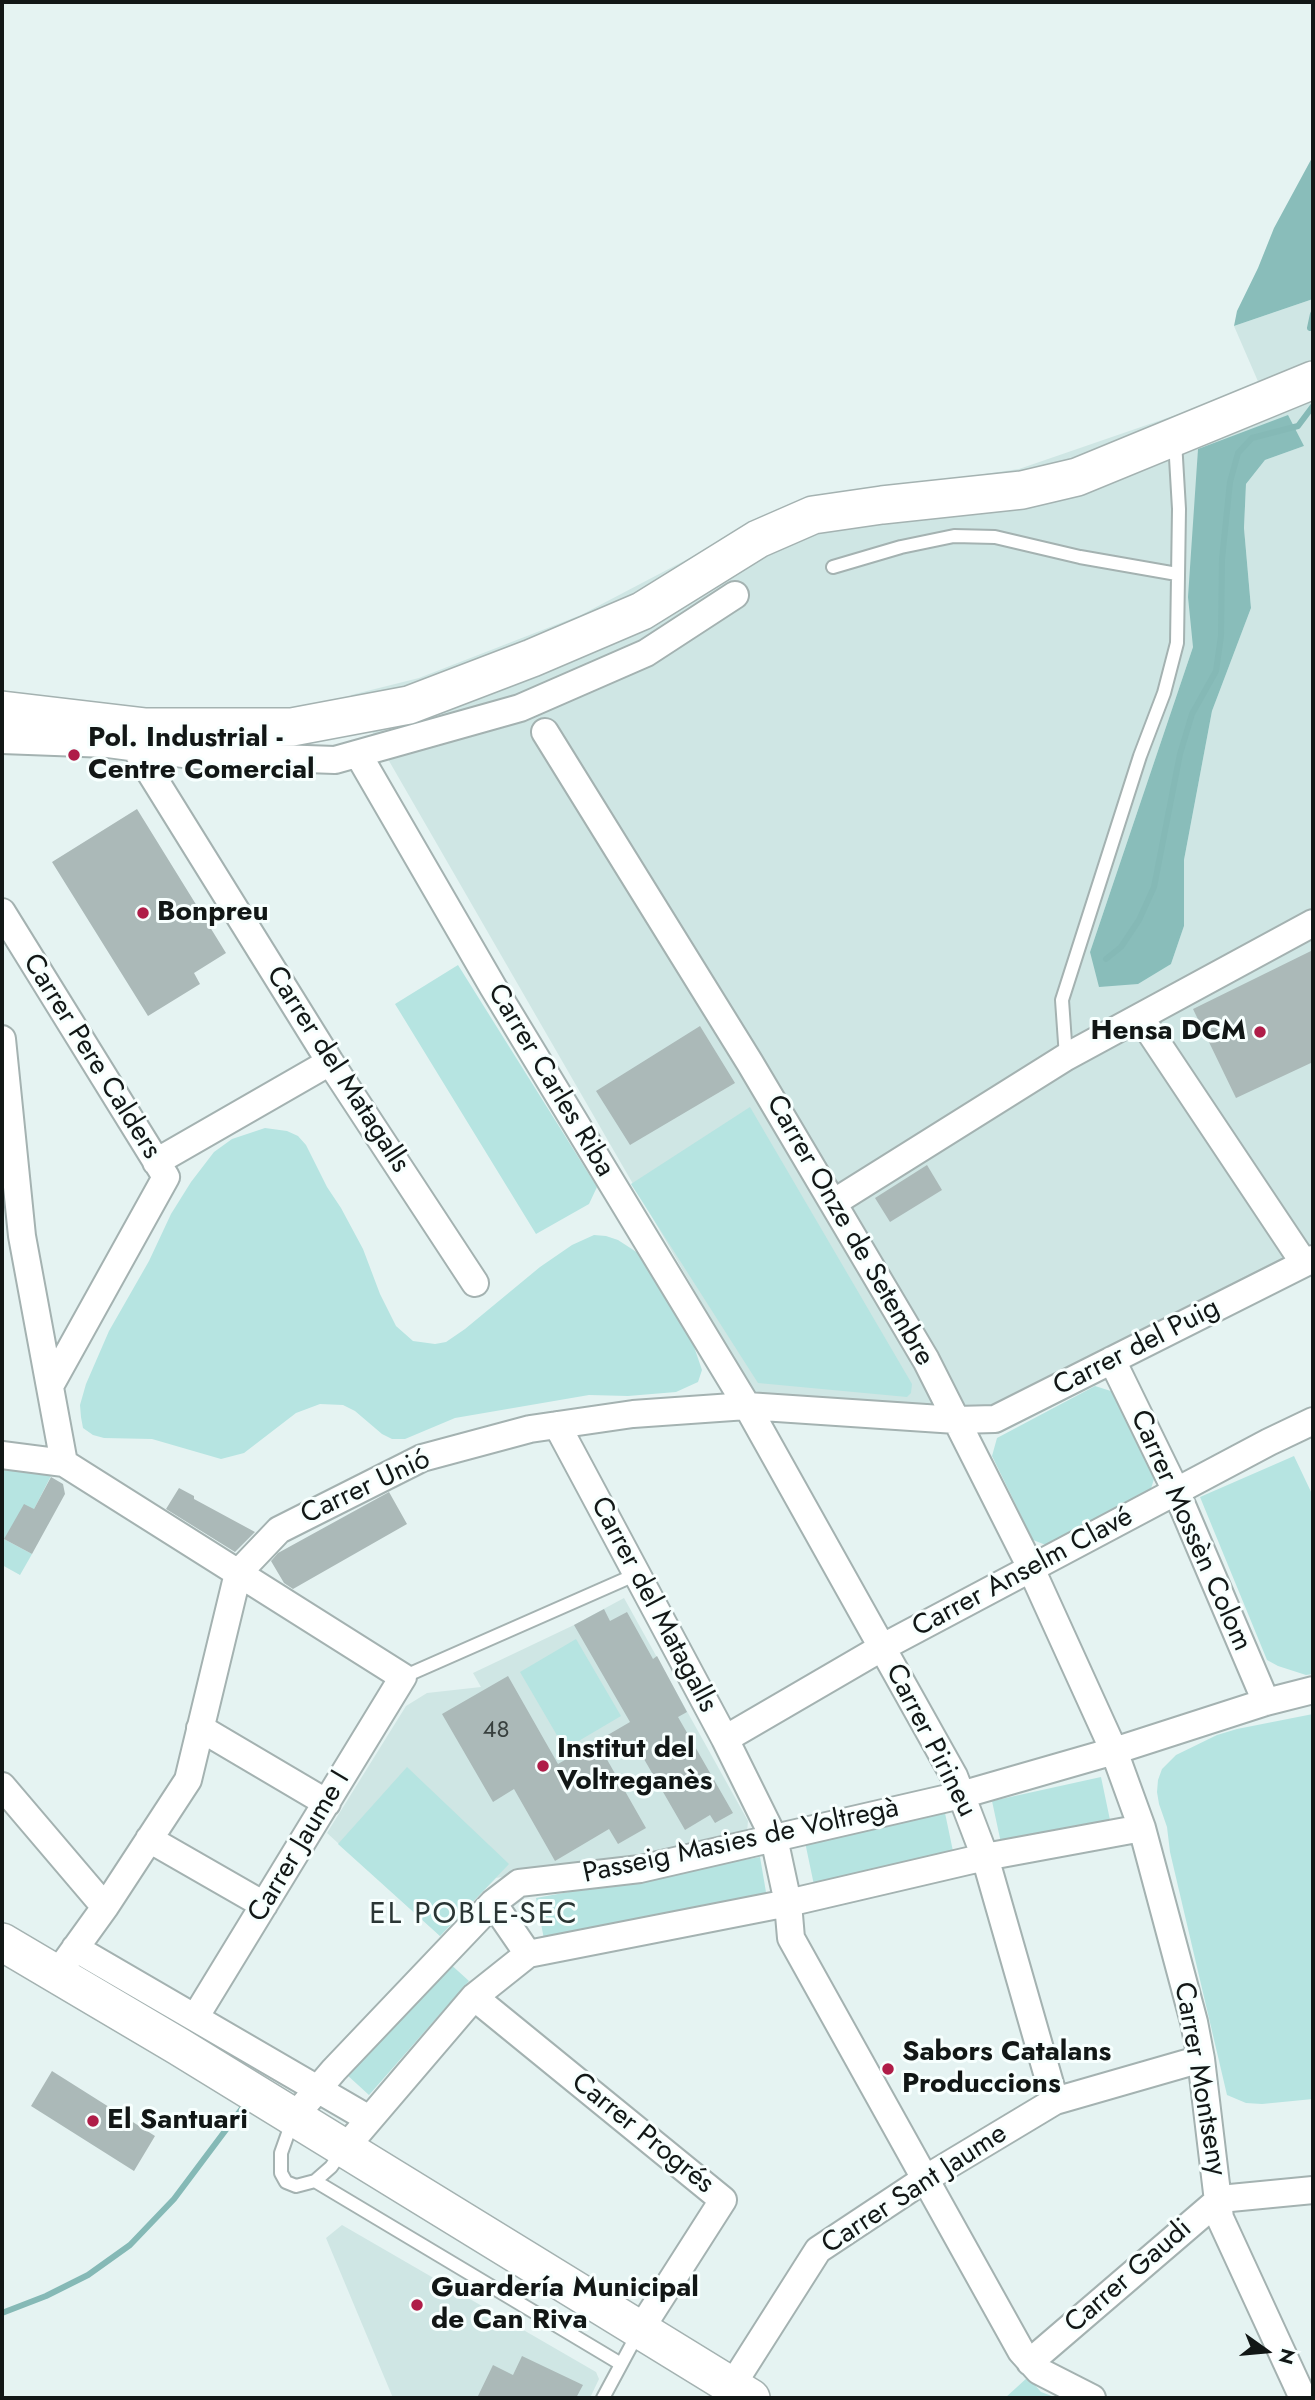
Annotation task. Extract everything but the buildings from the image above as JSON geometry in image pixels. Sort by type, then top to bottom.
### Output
[{"type":"street","points":[[2,710],[146,727],[292,727],[409,705],[642,611],[758,538],[813,516],[882,505],[1022,490],[1077,477],[1313,380]]},
{"type":"street","points":[[8,738],[191,755],[335,760],[520,708],[646,653],[735,595]]},
{"type":"street","points":[[516,664],[546,697],[545,732]]},
{"type":"street","name":"Carrer Onze de Setembre","points":[[516,664],[520,708],[545,732],[750,1063],[926,1360],[1031,1569],[1114,1751]]},
{"type":"street","name":"Carrer del Matagalls","points":[[135,748],[330,1062],[475,1283]]},
{"type":"street","name":"Carrer Carles Riba","points":[[358,754],[493,987],[747,1406]]},
{"type":"street","name":"Carrer Pere Calders","points":[[2,912],[166,1177],[50,1386]]},
{"type":"street","points":[[833,1203],[1066,1057],[1313,923]]},
{"type":"street","points":[[1140,1017],[1309,1261]]},
{"type":"street","points":[[2,1039],[12,1238],[50,1386],[64,1463]]},
{"type":"street","points":[[156,1162],[330,1062]]},
{"type":"street","name":"Carrer del Puig","points":[[956,1420],[995,1419],[1309,1261]]},
{"type":"street","name":"Carrer Mossèn Colom","points":[[1112,1360],[1176,1491],[1266,1702]]},
{"type":"street","name":"Carrer Unió","points":[[66,1961],[105,1907],[188,1780],[238,1573],[279,1530],[422,1458],[530,1429],[634,1414],[747,1406],[956,1420]]},
{"type":"street","name":"Carrer Pirineu","points":[[747,1406],[954,1776],[985,1857],[1055,2101]]},
{"type":"street","name":"Carrer Anselm Clavé","points":[[725,1739],[883,1647],[1313,1420]]},
{"type":"street","name":"Carrer del Matagalls","points":[[557,1425],[725,1739],[774,1839],[788,1903],[791,1938],[1021,2351],[1030,2362]]},
{"type":"street","points":[[2,1455],[64,1463],[403,1677]]},
{"type":"street","name":"Carrer Jaume I","points":[[196,2016],[403,1677]]},
{"type":"street","name":"Passeig Masies de Voltregà","points":[[293,2118],[492,1903],[519,1883],[640,1869],[961,1795],[1313,1690]]},
{"type":"street","points":[[200,1728],[327,1803]]},
{"type":"street","name":"Carrer Montseny","points":[[1114,1751],[1142,1828],[1194,2022],[1220,2199],[1220,2218],[1303,2398]]},
{"type":"street","points":[[2,1786],[105,1907]]},
{"type":"street","points":[[345,2148],[474,1997],[528,1954],[788,1903],[985,1857],[1142,1828]]},
{"type":"street","points":[[149,1839],[264,1905]]},
{"type":"street","points":[[492,1903],[528,1954]]},
{"type":"street","points":[[2,1942],[66,1961],[196,2016],[369,2119]]},
{"type":"street","points":[[66,1961],[178,2046],[741,2393]]},
{"type":"street","name":"Carrer Progrés","points":[[474,1997],[723,2200],[639,2330]]},
{"type":"street","name":"Carrer Sant Jaume","points":[[741,2393],[818,2250],[925,2179],[1055,2101],[1201,2059]]},
{"type":"street","name":"Carrer Gaudi","points":[[1030,2362],[1220,2199],[1313,2190]]},
{"type":"street","points":[[1030,2362],[1039,2371],[1092,2398]]},
{"type":"lane","points":[[1066,1057],[1062,1000],[1140,756],[1164,693],[1177,643],[1179,509],[1175,437]]},
{"type":"lane","points":[[833,567],[901,547],[954,536],[995,537],[1080,557],[1177,574]]},
{"type":"lane","points":[[403,1677],[637,1574]]},
{"type":"lane","points":[[293,2118],[281,2153],[281,2172],[286,2182],[296,2186],[315,2181],[331,2167],[345,2148]]},
{"type":"lane","points":[[315,2181],[621,2364]]},
{"type":"lane","points":[[603,2398],[639,2330]]},
{"type":"shaded area","points":[[1313,156],[1313,299],[1234,326],[1237,311],[1274,228]]},
{"type":"shaded area","points":[[1313,299],[1313,1244],[985,1409],[753,1392],[351,695],[419,678],[581,615],[762,520],[874,490],[1019,469],[1260,386],[1234,326]],"holes":[[[1304,446],[1265,460],[1246,484],[1244,528],[1251,608],[1212,711],[1184,860],[1184,926],[1171,964],[1090,952],[1193,647],[1198,449]]]},
{"type":"shaded area","points":[[1288,415],[1304,446],[1265,460],[1246,484],[1244,528],[1251,608],[1212,711],[1184,860],[1184,926],[1171,964],[1138,984],[1099,987],[1090,952],[1193,647],[1188,597],[1198,449]]},
{"type":"shaded area","points":[[458,965],[597,1187],[589,1204],[536,1234],[395,1004]]},
{"type":"shaded area","points":[[750,1107],[912,1384],[911,1393],[907,1397],[758,1383],[631,1184]]},
{"type":"shaded area","points":[[265,1128],[287,1131],[298,1136],[306,1145],[363,1249],[380,1294],[396,1326],[413,1341],[435,1344],[446,1342],[572,1245],[594,1235],[606,1236],[618,1240],[645,1261],[690,1335],[702,1370],[698,1382],[676,1392],[628,1396],[589,1395],[455,1418],[405,1439],[392,1439],[382,1434],[355,1411],[343,1405],[320,1404],[296,1413],[244,1453],[221,1459],[152,1439],[104,1438],[93,1435],[83,1428],[81,1417],[80,1405],[86,1384],[109,1331],[149,1261],[171,1214],[214,1152],[232,1139]]},
{"type":"shaded area","points":[[1095,1386],[1114,1392],[1154,1479],[1148,1498],[1051,1547],[1033,1540],[992,1456],[997,1438]]},
{"type":"shaded area","points":[[1294,1456],[1313,1496],[1313,1674],[1306,1675],[1267,1660],[1200,1497]]},
{"type":"shaded area","points":[[2,1467],[40,1471],[51,1476],[34,1509],[4,1539],[32,1554],[20,1575],[2,1565]]},
{"type":"shaded area","name":"Institut del Voltreganès","points":[[624,1598],[748,1821],[747,1833],[496,1878],[440,1936],[327,1833],[406,1706],[427,1693],[481,1687],[473,1673]]},
{"type":"shaded area","points":[[576,1639],[621,1716],[565,1749],[520,1672]]},
{"type":"shaded area","points":[[1313,1714],[1313,2099],[1246,2103],[1227,2095],[1170,1852],[1167,1827],[1159,1804],[1158,1780],[1162,1769],[1176,1755],[1217,1735]]},
{"type":"shaded area","points":[[407,1767],[509,1864],[440,1936],[338,1844]]},
{"type":"shaded area","points":[[1101,1777],[1110,1820],[1001,1843],[992,1801]]},
{"type":"shaded area","points":[[945,1813],[954,1856],[814,1885],[805,1842]]},
{"type":"shaded area","points":[[760,1857],[767,1898],[544,1939],[536,1898]]},
{"type":"shaded area","points":[[447,1961],[469,1981],[369,2095],[346,2074]]},
{"type":"shaded area","name":"Guardería Municipal de Can Riva","points":[[342,2225],[596,2372],[599,2379],[590,2398],[393,2398],[326,2238]]},
{"type":"shaded area","points":[[1028,2377],[1041,2392],[1057,2398],[1005,2398]]},
{"type":"waterway","points":[[1310,328],[1313,314]]},
{"type":"waterway","points":[[1106,959],[1121,947],[1139,920],[1154,887],[1180,754],[1192,714],[1216,671],[1221,636],[1222,559],[1230,482],[1238,453],[1252,438],[1298,426],[1313,406]]},
{"type":"waterway","points":[[2,2313],[46,2296],[88,2275],[130,2245],[174,2199],[243,2107]]},
{"type":"place","name":"Pol. Industrial - Centre Comercial","points":[[74,755]]},
{"type":"place","name":"Bonpreu","points":[[143,913]]},
{"type":"place","name":"Hensa DCM","points":[[1260,1032]]},
{"type":"place","name":"Institut del Voltreganès","points":[[543,1766]]},
{"type":"place","name":"Sabors Catalans Produccions","points":[[888,2069]]},
{"type":"place","name":"El Santuari","points":[[93,2121]]},
{"type":"place","name":"Guardería Municipal de Can Riva","points":[[417,2305]]},
{"type":"district","name":"EL POBLE-SEC","points":[[474,1916]]}]
